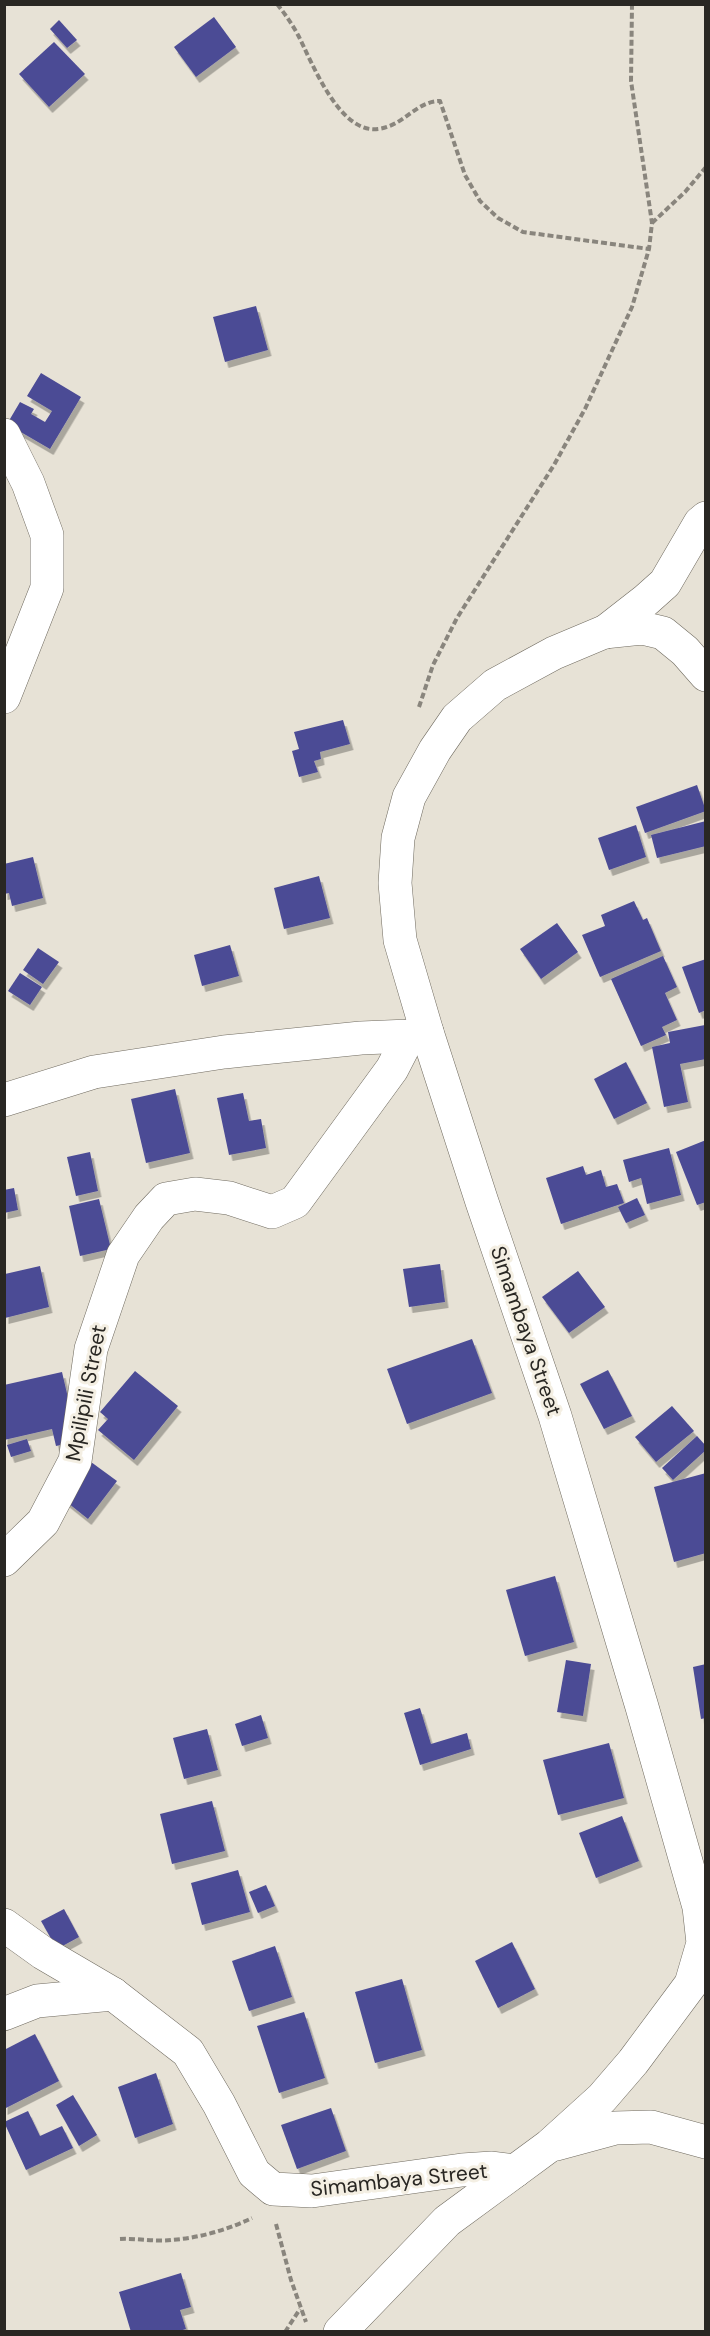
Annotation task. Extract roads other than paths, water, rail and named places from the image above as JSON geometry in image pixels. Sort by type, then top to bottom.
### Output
[{"type":"street","points":[[4,435],[28,483],[46,535],[47,577],[47,588],[4,697]]},
{"type":"street","points":[[604,632],[664,583],[705,518]]},
{"type":"street","name":"Simambaya Street","points":[[340,2331],[447,2221],[549,2146],[602,2098],[633,2062],[691,1984],[703,1943],[699,1907],[555,1416],[482,1202],[418,1034],[400,940],[395,884],[398,838],[410,797],[435,750],[457,718],[495,685],[554,653],[604,632],[642,628],[663,633],[685,651],[705,675]]},
{"type":"street","points":[[4,1100],[94,1072],[224,1052],[418,1034]]},
{"type":"street","name":"Mpilipili Street","points":[[4,1560],[43,1522],[75,1461],[90,1349],[123,1255],[149,1217],[166,1199],[195,1194],[229,1198],[272,1212],[295,1202],[418,1034]]},
{"type":"street","points":[[4,1925],[43,1953],[113,1994]]},
{"type":"street","points":[[4,2014],[36,2001],[113,1994]]},
{"type":"street","name":"Simambaya Street","points":[[113,1994],[188,2052],[268,2195],[273,2189],[312,2191],[462,2170],[492,2168],[515,2170]]},
{"type":"street","points":[[549,2146],[615,2128],[651,2127],[705,2142]]}]
